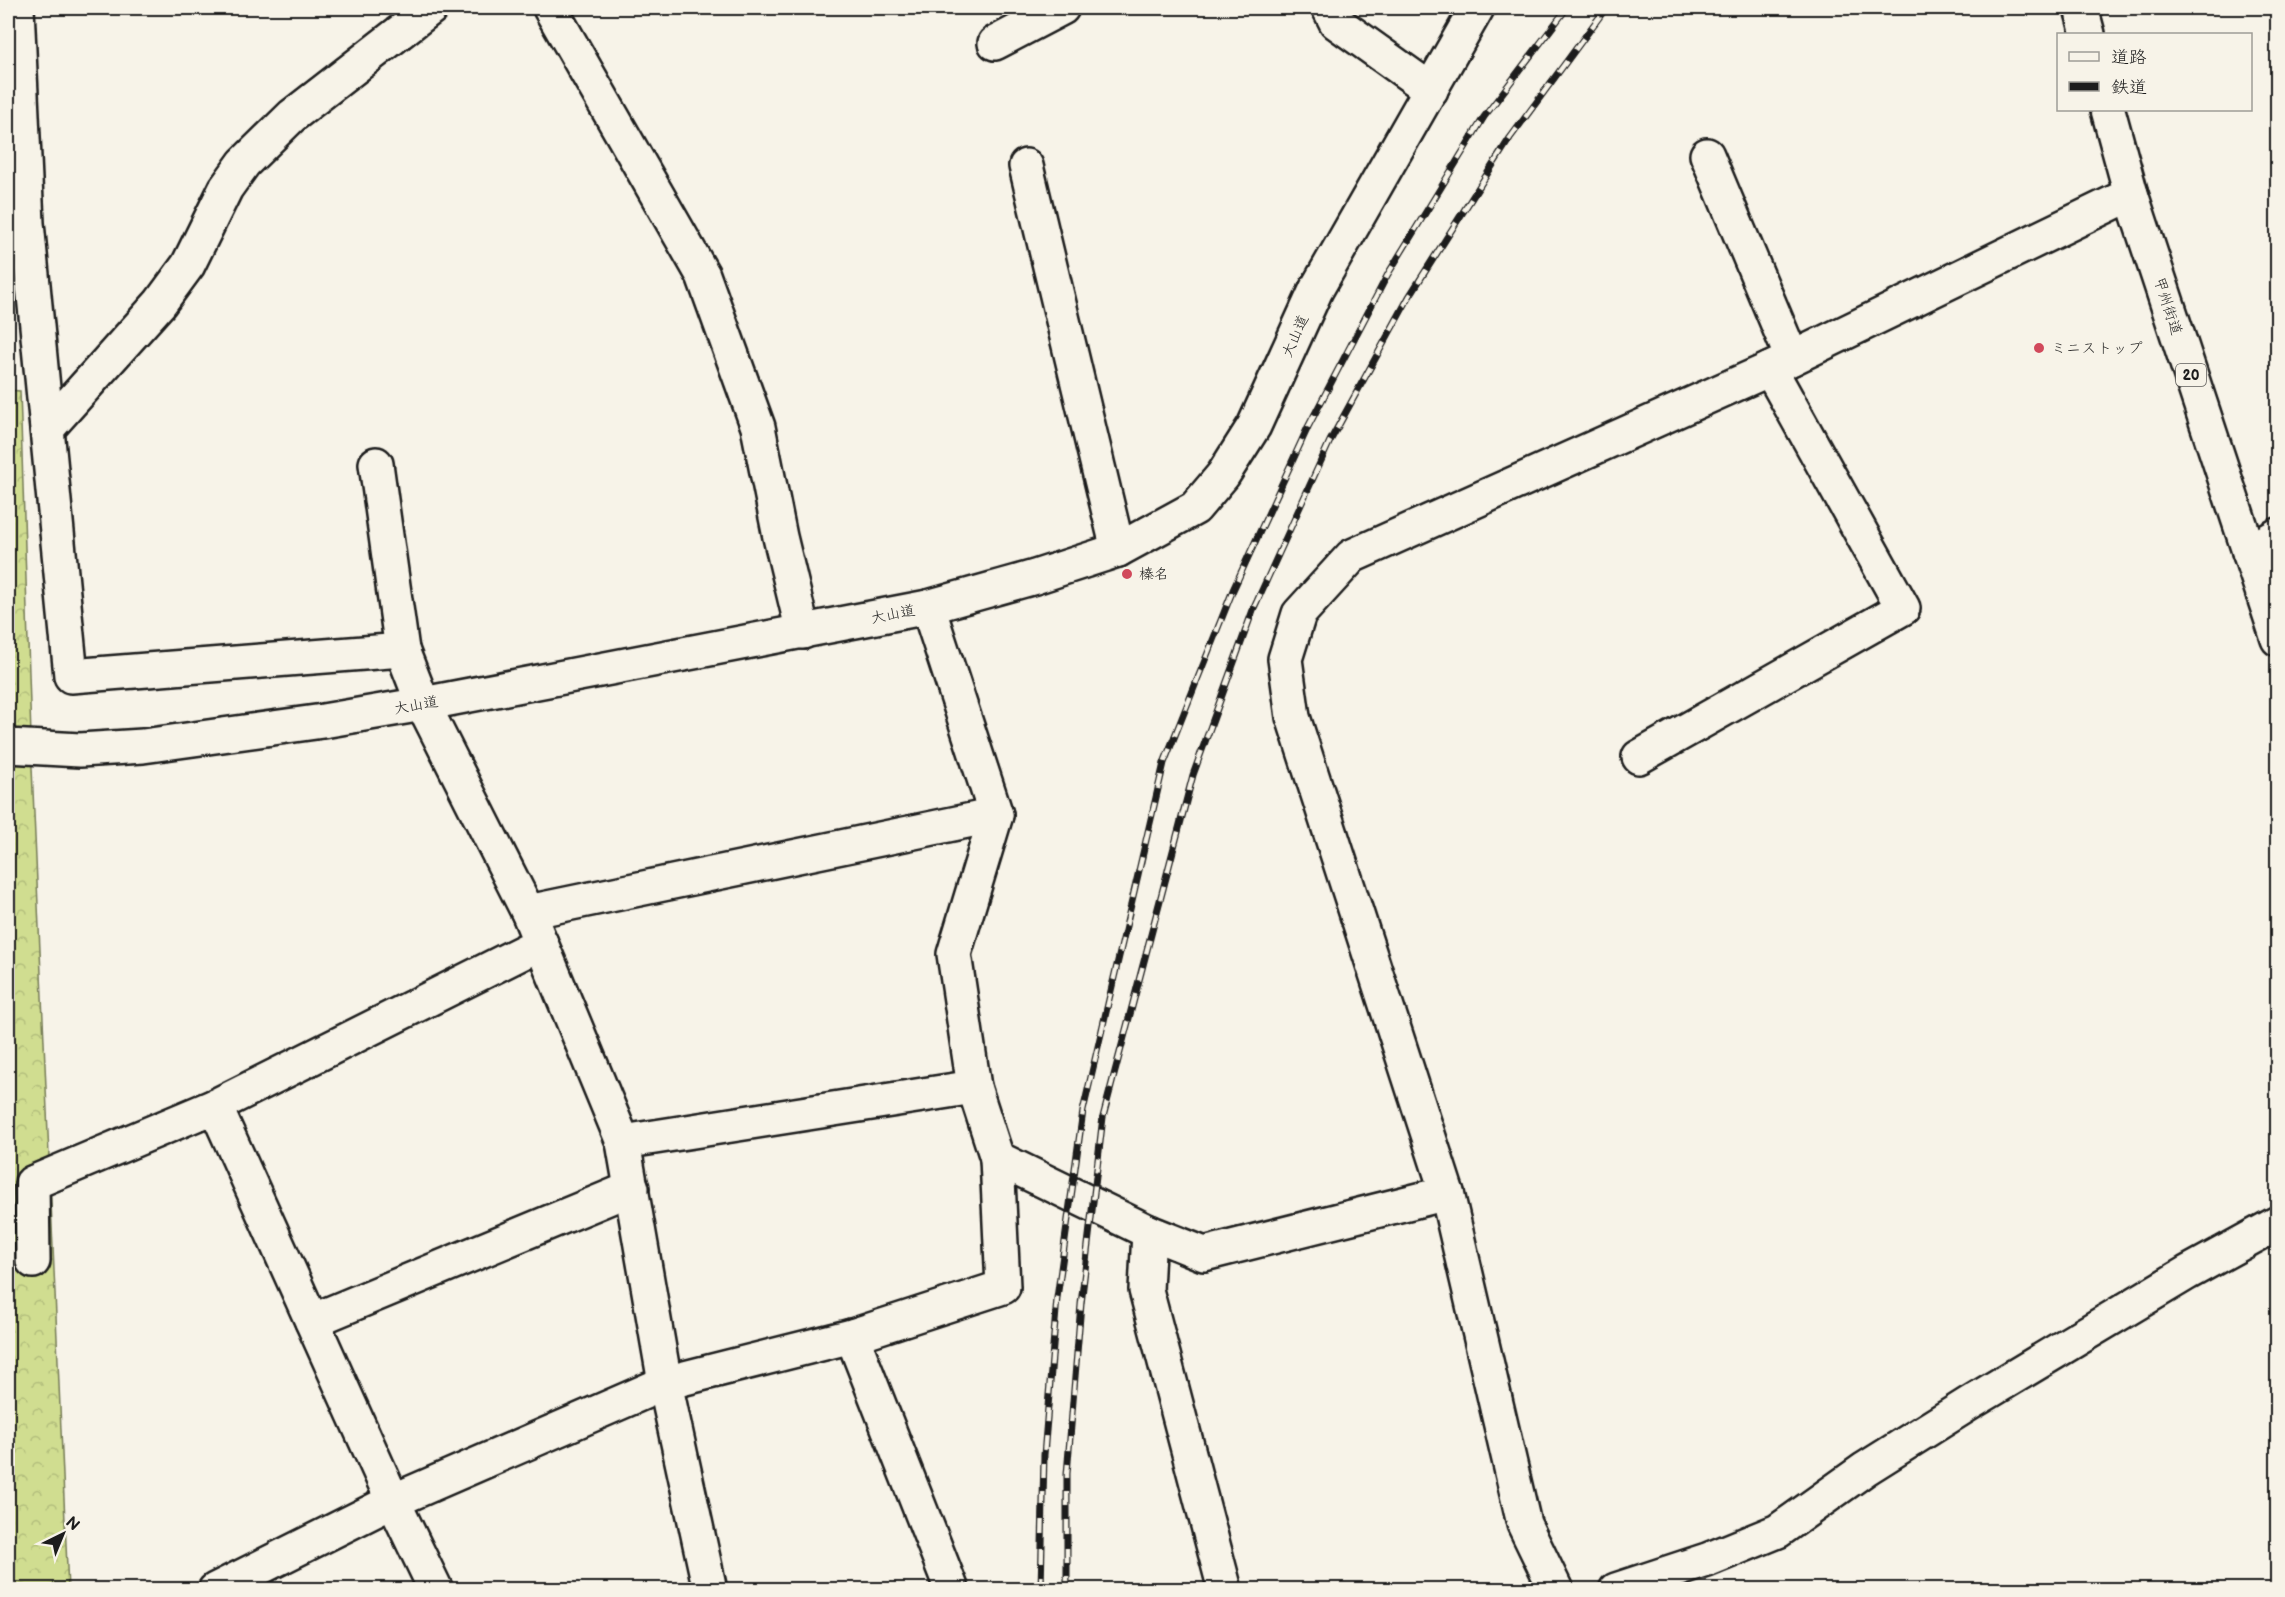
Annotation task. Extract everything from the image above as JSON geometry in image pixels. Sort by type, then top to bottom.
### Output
[{"type":"main road","points":[[17,8],[27,223],[71,676],[402,650]]},
{"type":"main road","points":[[550,8],[703,275],[758,427],[780,537],[803,632]]},
{"type":"main road","points":[[995,43],[1062,8]]},
{"type":"main road","points":[[1329,8],[1336,22],[1431,90]]},
{"type":"main road","name":"大山道","points":[[8,746],[80,750],[143,746],[323,721],[423,704],[928,607],[1035,577],[1118,550],[1195,508],[1223,475],[1254,426],[1316,290],[1477,8]]},
{"type":"main road","points":[[2081,8],[2088,33]]},
{"type":"main road","points":[[48,428],[160,303],[188,265],[226,188],[244,163],[292,116],[424,10]]},
{"type":"main road","name":"甲州街道","points":[[2108,111],[2131,194],[2277,639]]},
{"type":"main road","points":[[1639,757],[1903,608],[1781,364],[1707,155]]},
{"type":"main road","points":[[1026,166],[1118,550]]},
{"type":"main road","points":[[1556,1590],[1524,1524],[1447,1193],[1293,717],[1285,659],[1299,614],[1352,556],[1781,364],[2131,194]]},
{"type":"main road","points":[[376,464],[402,650],[423,704],[528,912],[623,1142],[665,1383],[710,1590]]},
{"type":"main road","points":[[2249,552],[2277,535]]},
{"type":"main road","points":[[215,1590],[393,1501],[665,1383],[852,1336],[1003,1287],[998,1158],[974,1087],[954,954],[996,815],[928,607]]},
{"type":"main road","points":[[528,912],[996,815]]},
{"type":"main road","points":[[33,1261],[32,1183],[215,1106],[541,942]]},
{"type":"main road","points":[[623,1142],[974,1087]]},
{"type":"main road","points":[[215,1106],[393,1501],[436,1590]]},
{"type":"main road","points":[[998,1158],[1149,1232],[1204,1254],[1447,1193]]},
{"type":"main road","points":[[312,1321],[632,1188]]},
{"type":"main road","points":[[1616,1590],[1707,1560],[1778,1532],[1865,1468],[2187,1273],[2277,1223]]},
{"type":"main road","points":[[1149,1232],[1146,1290],[1225,1590]]},
{"type":"main road","points":[[852,1336],[952,1590]]},
{"type":"green space","points":[[8,390],[20,391],[32,768],[68,1590],[8,1589]]},
{"type":"railway","points":[[1041,1590],[1044,1455],[1057,1298],[1083,1111],[1164,763],[1233,590],[1308,427],[1388,274],[1484,117],[1567,8]]},
{"type":"railway","points":[[1067,1590],[1067,1474],[1081,1304],[1103,1117],[1193,775],[1253,610],[1330,441],[1409,297],[1510,138],[1606,8]]},
{"type":"place","name":"ミニストップ","points":[[2039,348]]},
{"type":"place","name":"榛名","points":[[1127,574]]}]
